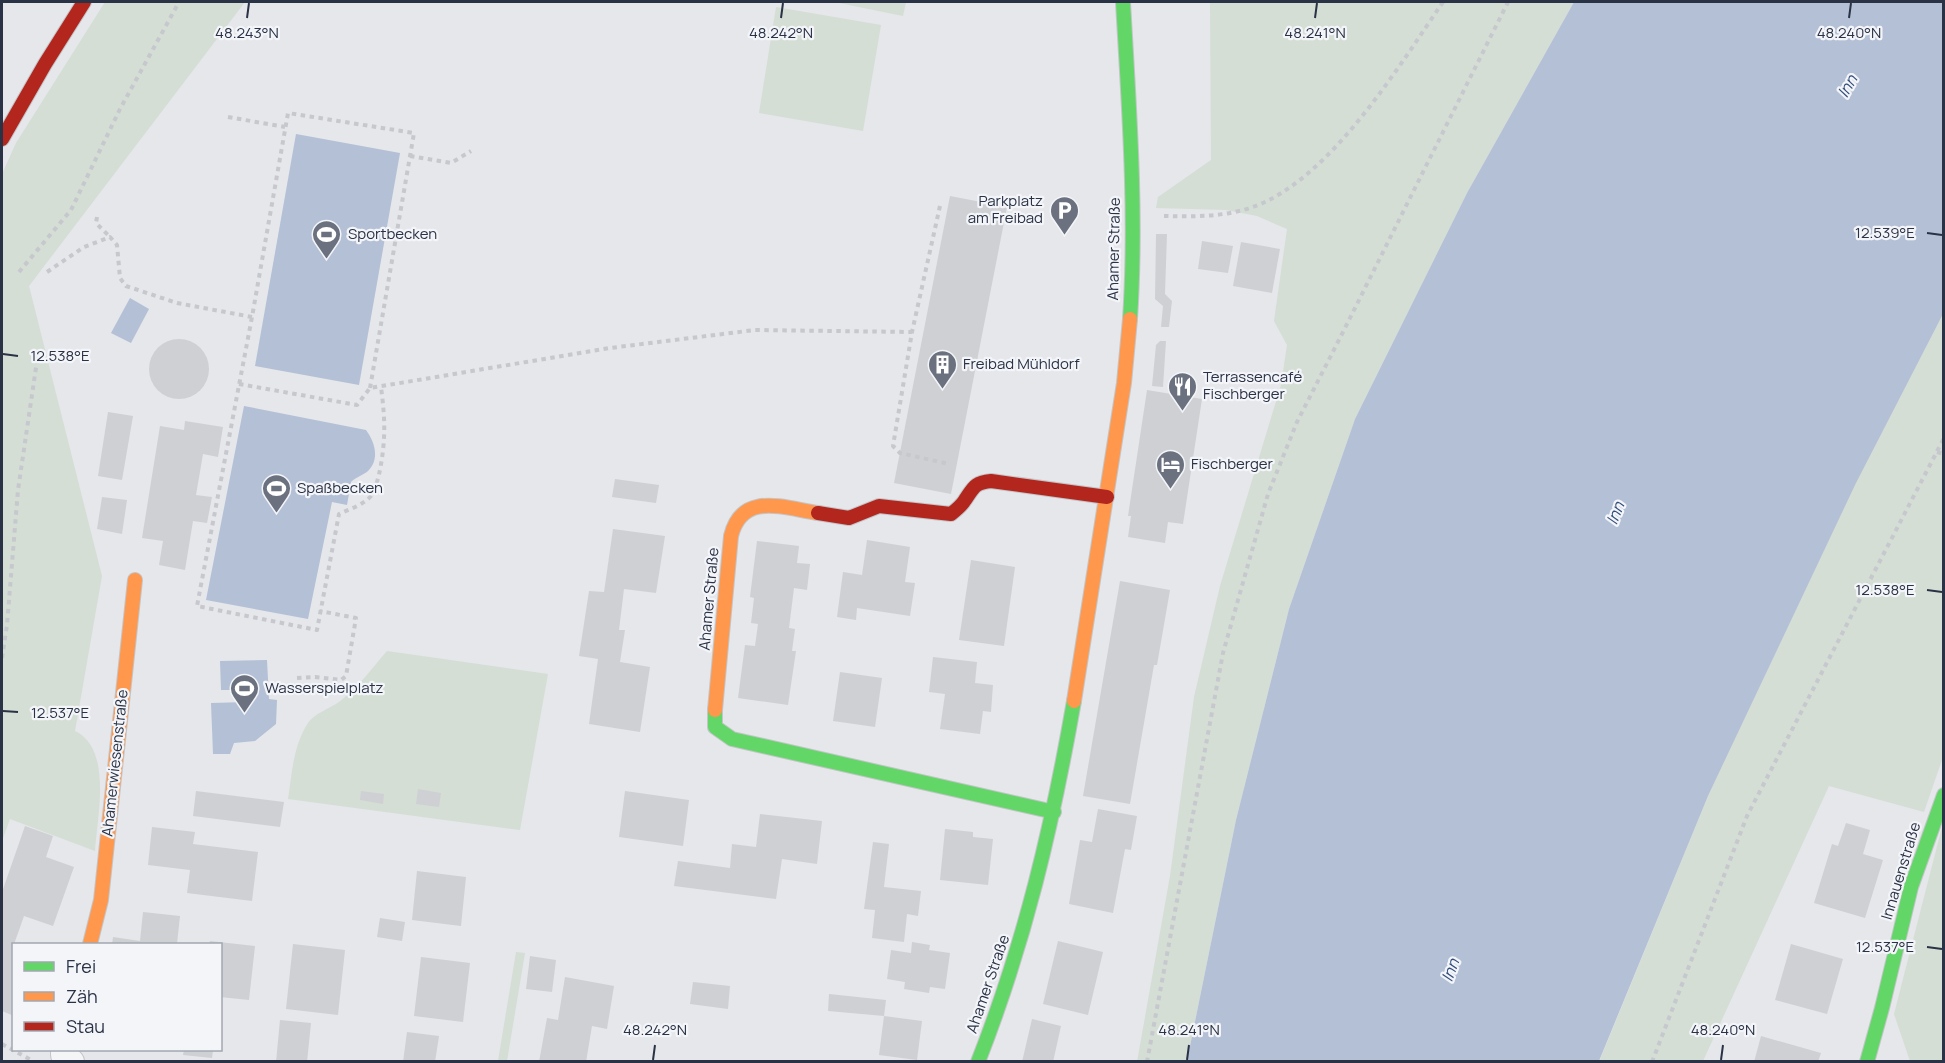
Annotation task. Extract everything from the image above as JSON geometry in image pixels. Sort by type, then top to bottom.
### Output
[{"type":"street","points":[[2,139],[84,2]]},
{"type":"street","name":"Ahamer Straße","points":[[978,1062],[996,1020],[1013,969],[1054,812],[1107,496],[1128,354],[1132,214],[1123,2]]},
{"type":"street","points":[[975,486],[980,482],[991,481],[1107,496]]},
{"type":"street","name":"Ahamer Straße","points":[[975,486],[964,502],[951,514],[879,506],[849,518],[761,505],[741,513],[733,523],[731,536],[714,716],[715,727],[732,740],[1054,812]]},
{"type":"street","name":"Ahamerwiesenstraße","points":[[90,943],[101,900],[135,580]]},
{"type":"street","name":"Innauenstraße","points":[[1866,1062],[1886,996],[1916,872],[1944,795]]},
{"type":"path","points":[[18,272],[70,210],[120,109],[179,2]]},
{"type":"path","points":[[1132,214],[1218,215],[1265,202],[1294,185],[1337,145],[1400,66],[1443,2]]},
{"type":"path","points":[[1147,1062],[1223,653],[1268,494],[1297,422],[1508,2]]},
{"type":"path","points":[[239,384],[357,405],[370,388],[414,133],[288,112],[197,606],[316,630],[339,514],[358,506],[372,495],[378,479],[386,424],[381,387]]},
{"type":"path","points":[[228,117],[285,127]]},
{"type":"path","points":[[410,156],[451,163],[471,151]]},
{"type":"path","points":[[940,206],[912,332],[893,446],[900,453],[956,466],[975,486]]},
{"type":"path","points":[[97,216],[96,223],[117,245],[120,278],[126,286],[177,303],[252,316]]},
{"type":"path","points":[[47,272],[84,247],[110,237]]},
{"type":"path","points":[[370,388],[610,348],[744,331],[912,332]]},
{"type":"path","points":[[2,658],[7,625],[18,490],[38,354]]},
{"type":"path","points":[[1652,1062],[1747,816],[1944,438]]},
{"type":"path","points":[[1937,452],[1944,454]]},
{"type":"path","points":[[297,678],[315,677],[341,680],[346,676],[356,618],[320,611]]},
{"type":"path","points":[[15,1051],[33,1061]]},
{"type":"shaded area","points":[[105,2],[245,2],[29,286],[102,576],[75,731],[87,740],[99,768],[100,803],[95,851],[10,819],[2,841],[2,174],[16,143]]},
{"type":"shaded area","points":[[834,2],[906,2],[903,16]]},
{"type":"shaded area","points":[[1210,2],[1574,2],[1467,193],[1355,419],[1289,609],[1236,820],[1187,1061],[1137,1062],[1170,876],[1194,697],[1220,586],[1281,385],[1287,345],[1274,321],[1287,229],[1257,216],[1226,210],[1156,208],[1158,197],[1211,160]]},
{"type":"shaded area","points":[[776,7],[881,25],[863,131],[759,113]]},
{"type":"shaded area","points":[[1943,314],[1944,754],[1924,812],[1829,786],[1703,1061],[1599,1062],[1708,796],[1856,482]]},
{"type":"shaded area","points":[[387,651],[548,674],[520,830],[288,799],[296,751],[308,723],[314,716],[335,705],[346,696]]},
{"type":"shaded area","points":[[1943,823],[1943,1061],[1910,1061],[1894,1014]]},
{"type":"shaded area","points":[[516,952],[525,953],[507,1061],[498,1061]]},
{"type":"water","name":"Inn","points":[[1574,2],[1943,2],[1943,314],[1856,483],[1708,796],[1599,1061],[1187,1061],[1236,820],[1289,609],[1355,419],[1467,193]]},
{"type":"water","name":"Sportbecken","points":[[296,134],[400,153],[359,385],[255,366]]},
{"type":"water","points":[[130,298],[149,309],[131,343],[111,333]]},
{"type":"water","name":"Spaßbecken","points":[[244,406],[366,430],[374,445],[375,456],[372,466],[351,482],[347,505],[332,502],[308,619],[206,600]]},
{"type":"water","name":"Wasserspielplatz","points":[[267,660],[269,699],[277,700],[276,724],[255,741],[234,743],[230,754],[213,754],[211,703],[247,702],[247,690],[221,690],[220,661]]},
{"type":"building","name":"Freibad Mühldorf","points":[[950,196],[1007,207],[951,494],[894,483]]},
{"type":"building","points":[[1156,234],[1167,234],[1165,294],[1172,301],[1169,327],[1161,327],[1163,306],[1155,299]]},
{"type":"building","points":[[1202,241],[1233,246],[1228,273],[1198,269]]},
{"type":"building","points":[[1241,242],[1280,249],[1272,293],[1233,286]]},
{"type":"building","points":[[179,339],[200,348],[209,369],[200,390],[179,399],[158,390],[149,369],[158,348]]},
{"type":"building","points":[[1160,341],[1166,341],[1163,387],[1152,386],[1156,345]]},
{"type":"building","points":[[1147,390],[1202,399],[1183,524],[1168,522],[1165,543],[1128,537],[1131,516],[1128,516]]},
{"type":"building","points":[[108,412],[133,416],[122,480],[98,476]]},
{"type":"building","points":[[185,421],[223,427],[218,457],[203,454],[196,495],[212,497],[207,523],[193,521],[185,570],[159,565],[163,541],[142,538],[160,426],[184,430]]},
{"type":"building","points":[[615,479],[659,485],[656,503],[612,497]]},
{"type":"building","points":[[102,497],[127,500],[122,534],[97,529]]},
{"type":"building","points":[[613,529],[665,536],[656,593],[624,589],[619,630],[625,630],[620,662],[650,667],[640,732],[589,724],[598,659],[579,656],[589,591],[604,592]]},
{"type":"building","points":[[867,540],[910,547],[905,582],[915,583],[910,616],[857,608],[856,620],[837,617],[843,572],[862,575]]},
{"type":"building","points":[[757,541],[799,546],[797,563],[810,564],[807,590],[794,588],[789,628],[795,629],[792,651],[796,651],[788,705],[738,698],[745,645],[755,646],[758,624],[751,623],[754,598],[750,597]]},
{"type":"building","points":[[971,560],[1015,567],[1004,646],[959,640]]},
{"type":"building","points":[[1120,581],[1170,590],[1157,665],[1154,665],[1130,804],[1083,796]]},
{"type":"building","points":[[933,657],[977,662],[975,683],[993,685],[991,712],[983,711],[980,734],[940,729],[945,694],[929,692]]},
{"type":"building","points":[[840,672],[882,678],[875,727],[833,721]]},
{"type":"building","points":[[418,789],[441,793],[439,807],[416,804]]},
{"type":"building","points":[[196,791],[284,802],[280,827],[193,816]]},
{"type":"building","points":[[361,791],[384,794],[383,804],[360,800]]},
{"type":"building","points":[[625,791],[689,800],[683,846],[619,837]]},
{"type":"building","points":[[1098,809],[1137,816],[1131,850],[1125,849],[1113,913],[1069,904],[1080,840],[1092,842]]},
{"type":"building","points":[[760,814],[822,821],[817,864],[782,859],[776,899],[674,886],[678,861],[730,868],[732,844],[756,847]]},
{"type":"building","points":[[1846,823],[1870,830],[1863,854],[1883,860],[1865,918],[1814,903],[1832,844],[1838,846]]},
{"type":"building","points":[[25,826],[53,836],[46,857],[74,867],[53,926],[24,916],[14,943],[12,943],[12,1015],[2,1011],[2,892]]},
{"type":"building","points":[[152,827],[195,832],[193,844],[258,852],[252,901],[187,893],[190,870],[148,865]]},
{"type":"building","points":[[945,829],[973,832],[973,837],[993,839],[988,885],[940,880]]},
{"type":"building","points":[[873,842],[889,844],[884,887],[921,891],[918,916],[907,914],[904,942],[872,938],[875,910],[864,909]]},
{"type":"building","points":[[417,871],[466,877],[461,926],[412,920]]},
{"type":"building","points":[[143,912],[180,916],[177,943],[112,943],[113,937],[140,941]]},
{"type":"building","points":[[380,918],[405,922],[402,941],[377,937]]},
{"type":"building","points":[[210,941],[255,946],[249,1000],[222,997],[222,943],[209,943]]},
{"type":"building","points":[[1058,941],[1103,952],[1088,1015],[1043,1004]]},
{"type":"building","points":[[912,942],[930,945],[929,950],[950,953],[945,989],[930,987],[929,993],[904,989],[905,982],[887,979],[891,950],[911,953]]},
{"type":"building","points":[[293,944],[345,950],[338,1015],[286,1009]]},
{"type":"building","points":[[1791,944],[1843,959],[1827,1014],[1775,1000]]},
{"type":"building","points":[[530,956],[556,960],[552,992],[526,989]]},
{"type":"building","points":[[421,957],[470,963],[463,1022],[414,1016]]},
{"type":"building","points":[[565,977],[614,986],[607,1029],[592,1026],[586,1062],[539,1062],[547,1018],[558,1020]]},
{"type":"building","points":[[693,982],[730,986],[728,1009],[690,1004]]},
{"type":"building","points":[[829,994],[886,1000],[884,1016],[828,1011]]},
{"type":"building","points":[[884,1016],[922,1021],[917,1060],[879,1055]]},
{"type":"building","points":[[1032,1019],[1061,1026],[1053,1062],[1022,1062]]},
{"type":"building","points":[[280,1020],[311,1023],[307,1062],[276,1062]]},
{"type":"building","points":[[407,1032],[439,1036],[435,1062],[403,1062]]},
{"type":"building","points":[[1761,1036],[1821,1053],[1818,1062],[1754,1062]]},
{"type":"building","points":[[184,1051],[213,1051],[212,1058],[183,1055]]},
{"type":"traffic: fast","points":[[1123,2],[1130,121],[1133,240],[1130,319]]},
{"type":"traffic: fast","points":[[978,1062],[1010,973],[1035,884],[1074,701]]},
{"type":"traffic: fast","points":[[715,710],[715,727],[732,739],[1054,812]]},
{"type":"traffic: fast","points":[[1867,1062],[1911,887],[1944,795]]},
{"type":"traffic: slow","points":[[1074,701],[1124,383],[1130,319]]},
{"type":"traffic: slow","points":[[715,710],[731,536],[737,522],[744,513],[766,506],[818,513]]},
{"type":"traffic: slow","points":[[90,943],[101,900],[135,580]]},
{"type":"traffic: jam","points":[[2,139],[84,2]]},
{"type":"traffic: jam","points":[[818,513],[849,518],[879,506],[951,514],[962,504],[975,486],[991,481],[1107,497]]},
{"type":"place","name":"Parkplatz am Freibad","points":[[1064,236]]},
{"type":"place","name":"Sportbecken","points":[[327,260]]},
{"type":"place","name":"Freibad Mühldorf","points":[[942,390]]},
{"type":"place","name":"Terrassencafé Fischberger","points":[[1182,412]]},
{"type":"place","name":"Fischberger","points":[[1170,490]]},
{"type":"place","name":"Spaßbecken","points":[[276,514]]},
{"type":"place","name":"Wasserspielplatz","points":[[244,714]]}]
